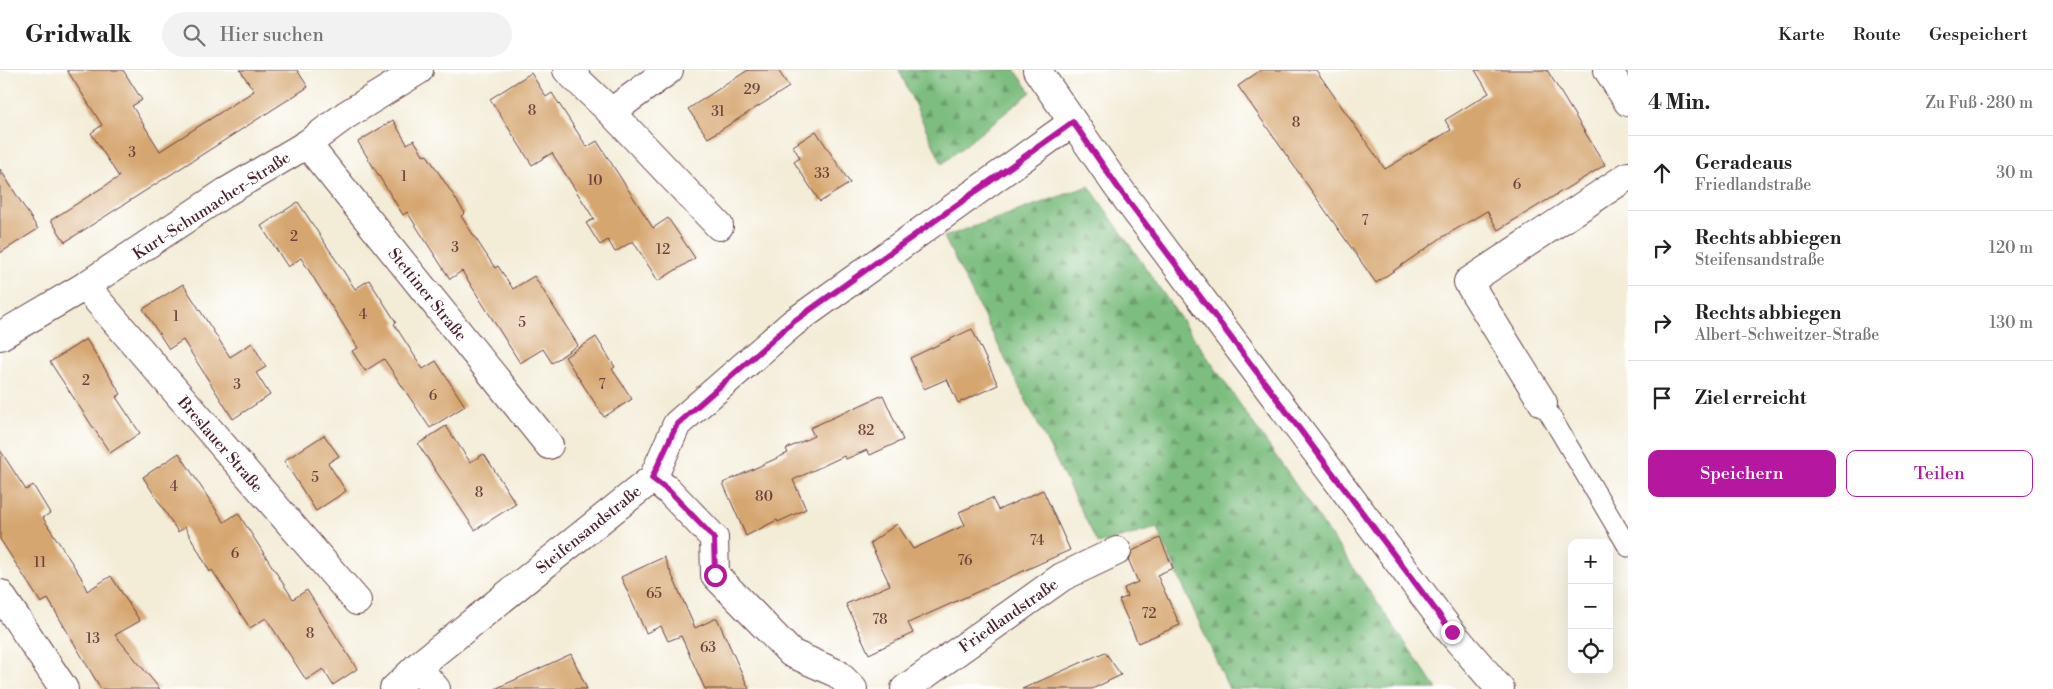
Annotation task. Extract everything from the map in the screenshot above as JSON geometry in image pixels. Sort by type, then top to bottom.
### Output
[{"type":"street","name":"Kurt-Schumacher-Straße","points":[[0,336],[84,286],[226,192],[307,144],[346,115],[419,70]]},
{"type":"street","points":[[567,70],[611,112],[719,226]]},
{"type":"street","points":[[611,112],[669,70]]},
{"type":"street","points":[[1037,70],[1117,186],[1446,624],[1500,689]]},
{"type":"street","points":[[1608,70],[1628,102]]},
{"type":"street","name":"Steifensandstraße","points":[[394,689],[417,668],[652,478],[677,424],[793,322],[1073,122]]},
{"type":"street","name":"Stettiner Straße","points":[[307,144],[549,445]]},
{"type":"street","points":[[1543,403],[1468,282],[1628,176]]},
{"type":"street","name":"Breslauer Straße","points":[[84,286],[357,601]]},
{"type":"street","points":[[652,478],[669,491],[714,538],[715,575],[791,653],[838,674],[854,689]]},
{"type":"street","name":"Friedlandstraße","points":[[905,689],[1062,577],[1117,551]]},
{"type":"street","points":[[0,594],[64,689]]},
{"type":"street","points":[[417,668],[436,689]]},
{"type":"lane","points":[[1543,403],[1628,547]]},
{"type":"green space","points":[[899,70],[1015,70],[1031,92],[942,164]]},
{"type":"green space","points":[[1089,186],[1437,689],[1229,689],[1157,528],[1098,544],[944,237]]},
{"type":"building","points":[[67,70],[123,70],[142,100],[132,106],[160,151],[254,91],[240,70],[297,70],[308,87],[65,242],[51,220],[119,177],[91,133],[102,125]]},
{"type":"building","points":[[748,70],[778,70],[789,87],[708,138],[688,109]]},
{"type":"building","points":[[1261,70],[1316,70],[1385,169],[1451,130],[1445,120],[1489,93],[1475,70],[1547,70],[1605,165],[1498,230],[1487,211],[1441,238],[1376,283],[1238,86]]},
{"type":"building","points":[[531,73],[546,97],[552,93],[587,147],[597,141],[653,228],[668,218],[695,258],[658,281],[633,241],[615,252],[608,240],[600,245],[586,223],[594,219],[552,153],[532,165],[490,99]]},
{"type":"building","points":[[393,120],[407,144],[414,140],[424,156],[427,155],[465,213],[461,216],[495,268],[498,266],[513,289],[534,276],[578,345],[552,363],[543,349],[520,363],[462,271],[450,279],[407,212],[403,215],[358,142]]},
{"type":"building","points":[[816,131],[850,183],[820,202],[794,162],[800,158],[793,146]]},
{"type":"building","points":[[0,169],[38,229],[0,253]]},
{"type":"building","points":[[298,202],[355,289],[369,280],[423,369],[436,361],[465,406],[430,428],[384,359],[365,371],[352,351],[358,348],[301,258],[288,267],[261,226]]},
{"type":"building","points":[[183,284],[230,357],[252,343],[266,367],[256,373],[270,395],[233,419],[183,340],[169,349],[143,309]]},
{"type":"building","points":[[972,329],[998,385],[958,403],[947,379],[924,389],[910,358]]},
{"type":"building","points":[[596,337],[615,367],[612,369],[632,399],[604,417],[565,357]]},
{"type":"building","points":[[86,339],[121,394],[116,397],[140,433],[110,453],[50,362]]},
{"type":"building","points":[[883,395],[903,440],[870,455],[867,450],[846,459],[844,456],[793,480],[806,509],[778,522],[777,520],[746,536],[723,483],[788,453],[786,449],[814,436],[810,428]]},
{"type":"building","points":[[446,426],[470,462],[484,454],[516,504],[475,530],[418,444]]},
{"type":"building","points":[[324,435],[339,456],[328,463],[346,491],[316,511],[284,461]]},
{"type":"building","points":[[0,450],[26,490],[33,485],[50,513],[43,518],[81,577],[87,591],[111,576],[140,621],[115,635],[160,689],[101,689],[48,599],[41,603],[0,539]]},
{"type":"building","points":[[179,453],[224,522],[238,513],[293,599],[307,590],[357,669],[333,685],[323,669],[306,680],[266,618],[250,628],[212,570],[210,572],[185,527],[178,532],[143,477]]},
{"type":"building","points":[[1043,490],[1070,550],[908,623],[913,633],[869,654],[846,604],[890,585],[870,543],[897,524],[913,549],[965,525],[959,512],[992,498],[998,510]]},
{"type":"building","points":[[1160,538],[1173,568],[1157,575],[1180,625],[1138,643],[1119,600],[1127,597],[1124,588],[1138,582],[1129,561],[1132,551]]},
{"type":"building","points":[[664,557],[695,628],[717,618],[749,689],[705,689],[681,636],[668,641],[661,626],[646,633],[621,577]]},
{"type":"building","points":[[1105,652],[1121,675],[1092,689],[1022,689]]},
{"type":"building","points":[[571,654],[587,689],[495,689]]},
{"type":"route","points":[[715,575],[714,538],[669,491],[652,478],[677,424],[793,322],[1073,122],[1117,186],[1452,632]]}]
